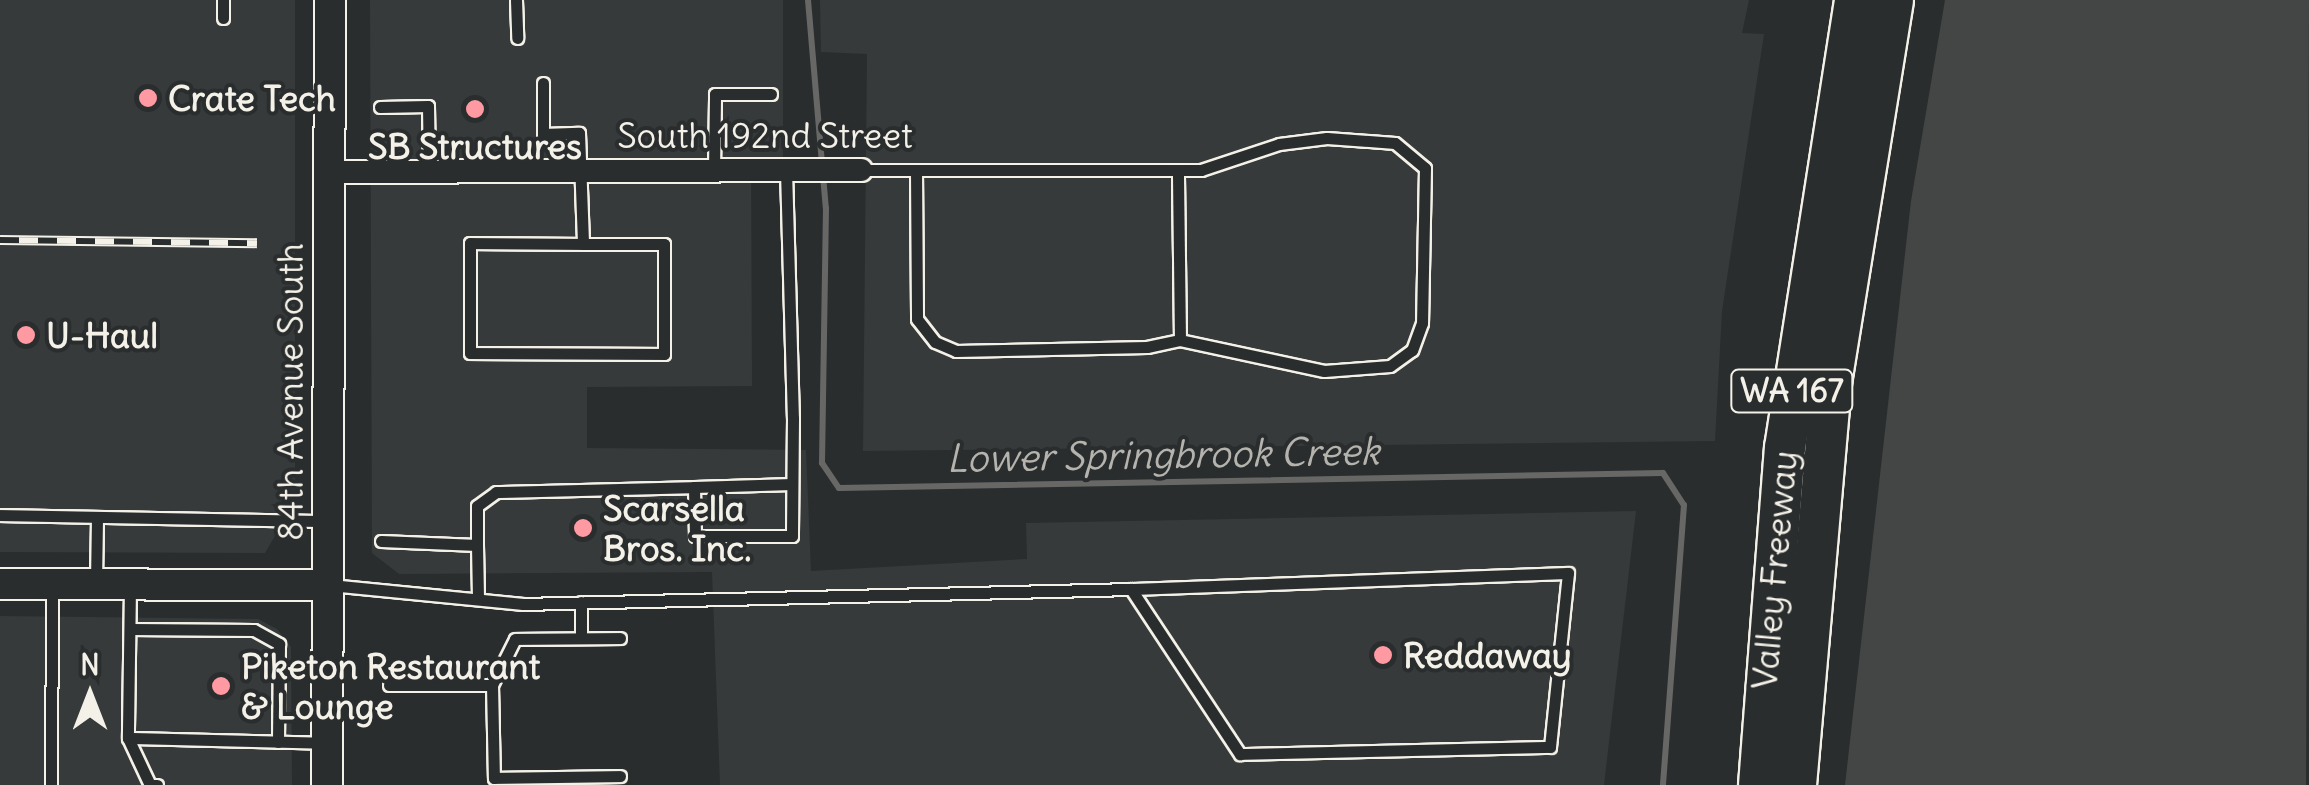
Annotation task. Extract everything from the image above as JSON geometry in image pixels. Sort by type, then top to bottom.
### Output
[{"type":"highway","name":"Valley Freeway","points":[[1759,785],[1784,448],[1855,0]]},
{"type":"highway","points":[[1796,785],[1831,383],[1892,0]]},
{"type":"highway","name":"Valley Freeway","points":[[1812,785],[1845,399],[1908,0]]},
{"type":"main road","name":"84th Avenue South","points":[[327,785],[330,0]]},
{"type":"main road","points":[[0,584],[326,585]]},
{"type":"street","name":"South 192nd Street","points":[[329,172],[861,170]]},
{"type":"lane","points":[[222,18],[223,0]]},
{"type":"lane","points":[[516,0],[517,38]]},
{"type":"lane","points":[[542,84],[544,134],[579,133],[584,244]]},
{"type":"lane","points":[[714,170],[715,94],[772,94]]},
{"type":"lane","points":[[380,107],[428,106],[429,171]]},
{"type":"lane","name":"South 192nd Street","points":[[861,170],[1201,170],[1279,144],[1327,138],[1366,138],[1406,149],[1425,168],[1422,323],[1412,350],[1390,366],[1324,371],[1180,340]]},
{"type":"lane","points":[[694,486],[695,536],[792,536],[793,170]]},
{"type":"lane","points":[[916,170],[918,319],[935,342],[956,351],[1147,347],[1180,340],[1178,170]]},
{"type":"lane","points":[[470,244],[584,244],[664,244],[664,354],[470,353],[470,244]]},
{"type":"lane","points":[[478,600],[477,506],[496,492],[792,484]]},
{"type":"lane","points":[[0,516],[327,522]]},
{"type":"lane","points":[[96,582],[97,517]]},
{"type":"lane","points":[[381,542],[477,545]]},
{"type":"lane","points":[[326,585],[478,600],[581,602],[1568,573],[1550,747],[1240,754],[1130,588]]},
{"type":"lane","points":[[130,582],[128,738],[150,784],[157,785]]},
{"type":"lane","points":[[51,785],[52,583]]},
{"type":"lane","points":[[580,638],[581,602]]},
{"type":"lane","points":[[130,629],[254,630],[278,644],[278,742]]},
{"type":"lane","points":[[620,638],[514,639],[492,685],[494,778],[620,776]]},
{"type":"lane","points":[[389,685],[492,685]]},
{"type":"lane","points":[[128,738],[327,743]]},
{"type":"shaded area","points":[[0,0],[295,0],[295,502],[265,553],[0,552]]},
{"type":"shaded area","points":[[370,0],[783,0],[783,157],[751,157],[752,386],[587,387],[587,448],[806,450],[811,571],[1027,559],[1026,523],[1636,511],[1604,785],[720,785],[712,572],[399,574],[372,553]]},
{"type":"shaded area","points":[[820,0],[1749,0],[1742,33],[1764,34],[1722,311],[1715,441],[863,451],[867,54],[821,52]]},
{"type":"shaded area","points":[[1945,0],[2309,0],[2306,785],[1845,785],[1911,201]]},
{"type":"shaded area","points":[[0,616],[258,619],[277,629],[291,647],[292,785],[0,785]]},
{"type":"waterway","name":"Lower Springbrook Creek","points":[[808,0],[826,208],[822,463],[839,488],[1663,473],[1684,505],[1663,785]]},
{"type":"railway","points":[[0,240],[257,243]]},
{"type":"place","name":"Crate Tech","points":[[148,98]]},
{"type":"place","name":"SB Structures","points":[[475,109]]},
{"type":"place","name":"U-Haul","points":[[26,335]]},
{"type":"place","name":"Scarsella Bros. Inc.","points":[[583,528]]},
{"type":"place","name":"Reddaway","points":[[1383,655]]},
{"type":"place","name":"Piketon Restaurant & Lounge","points":[[221,686]]}]
